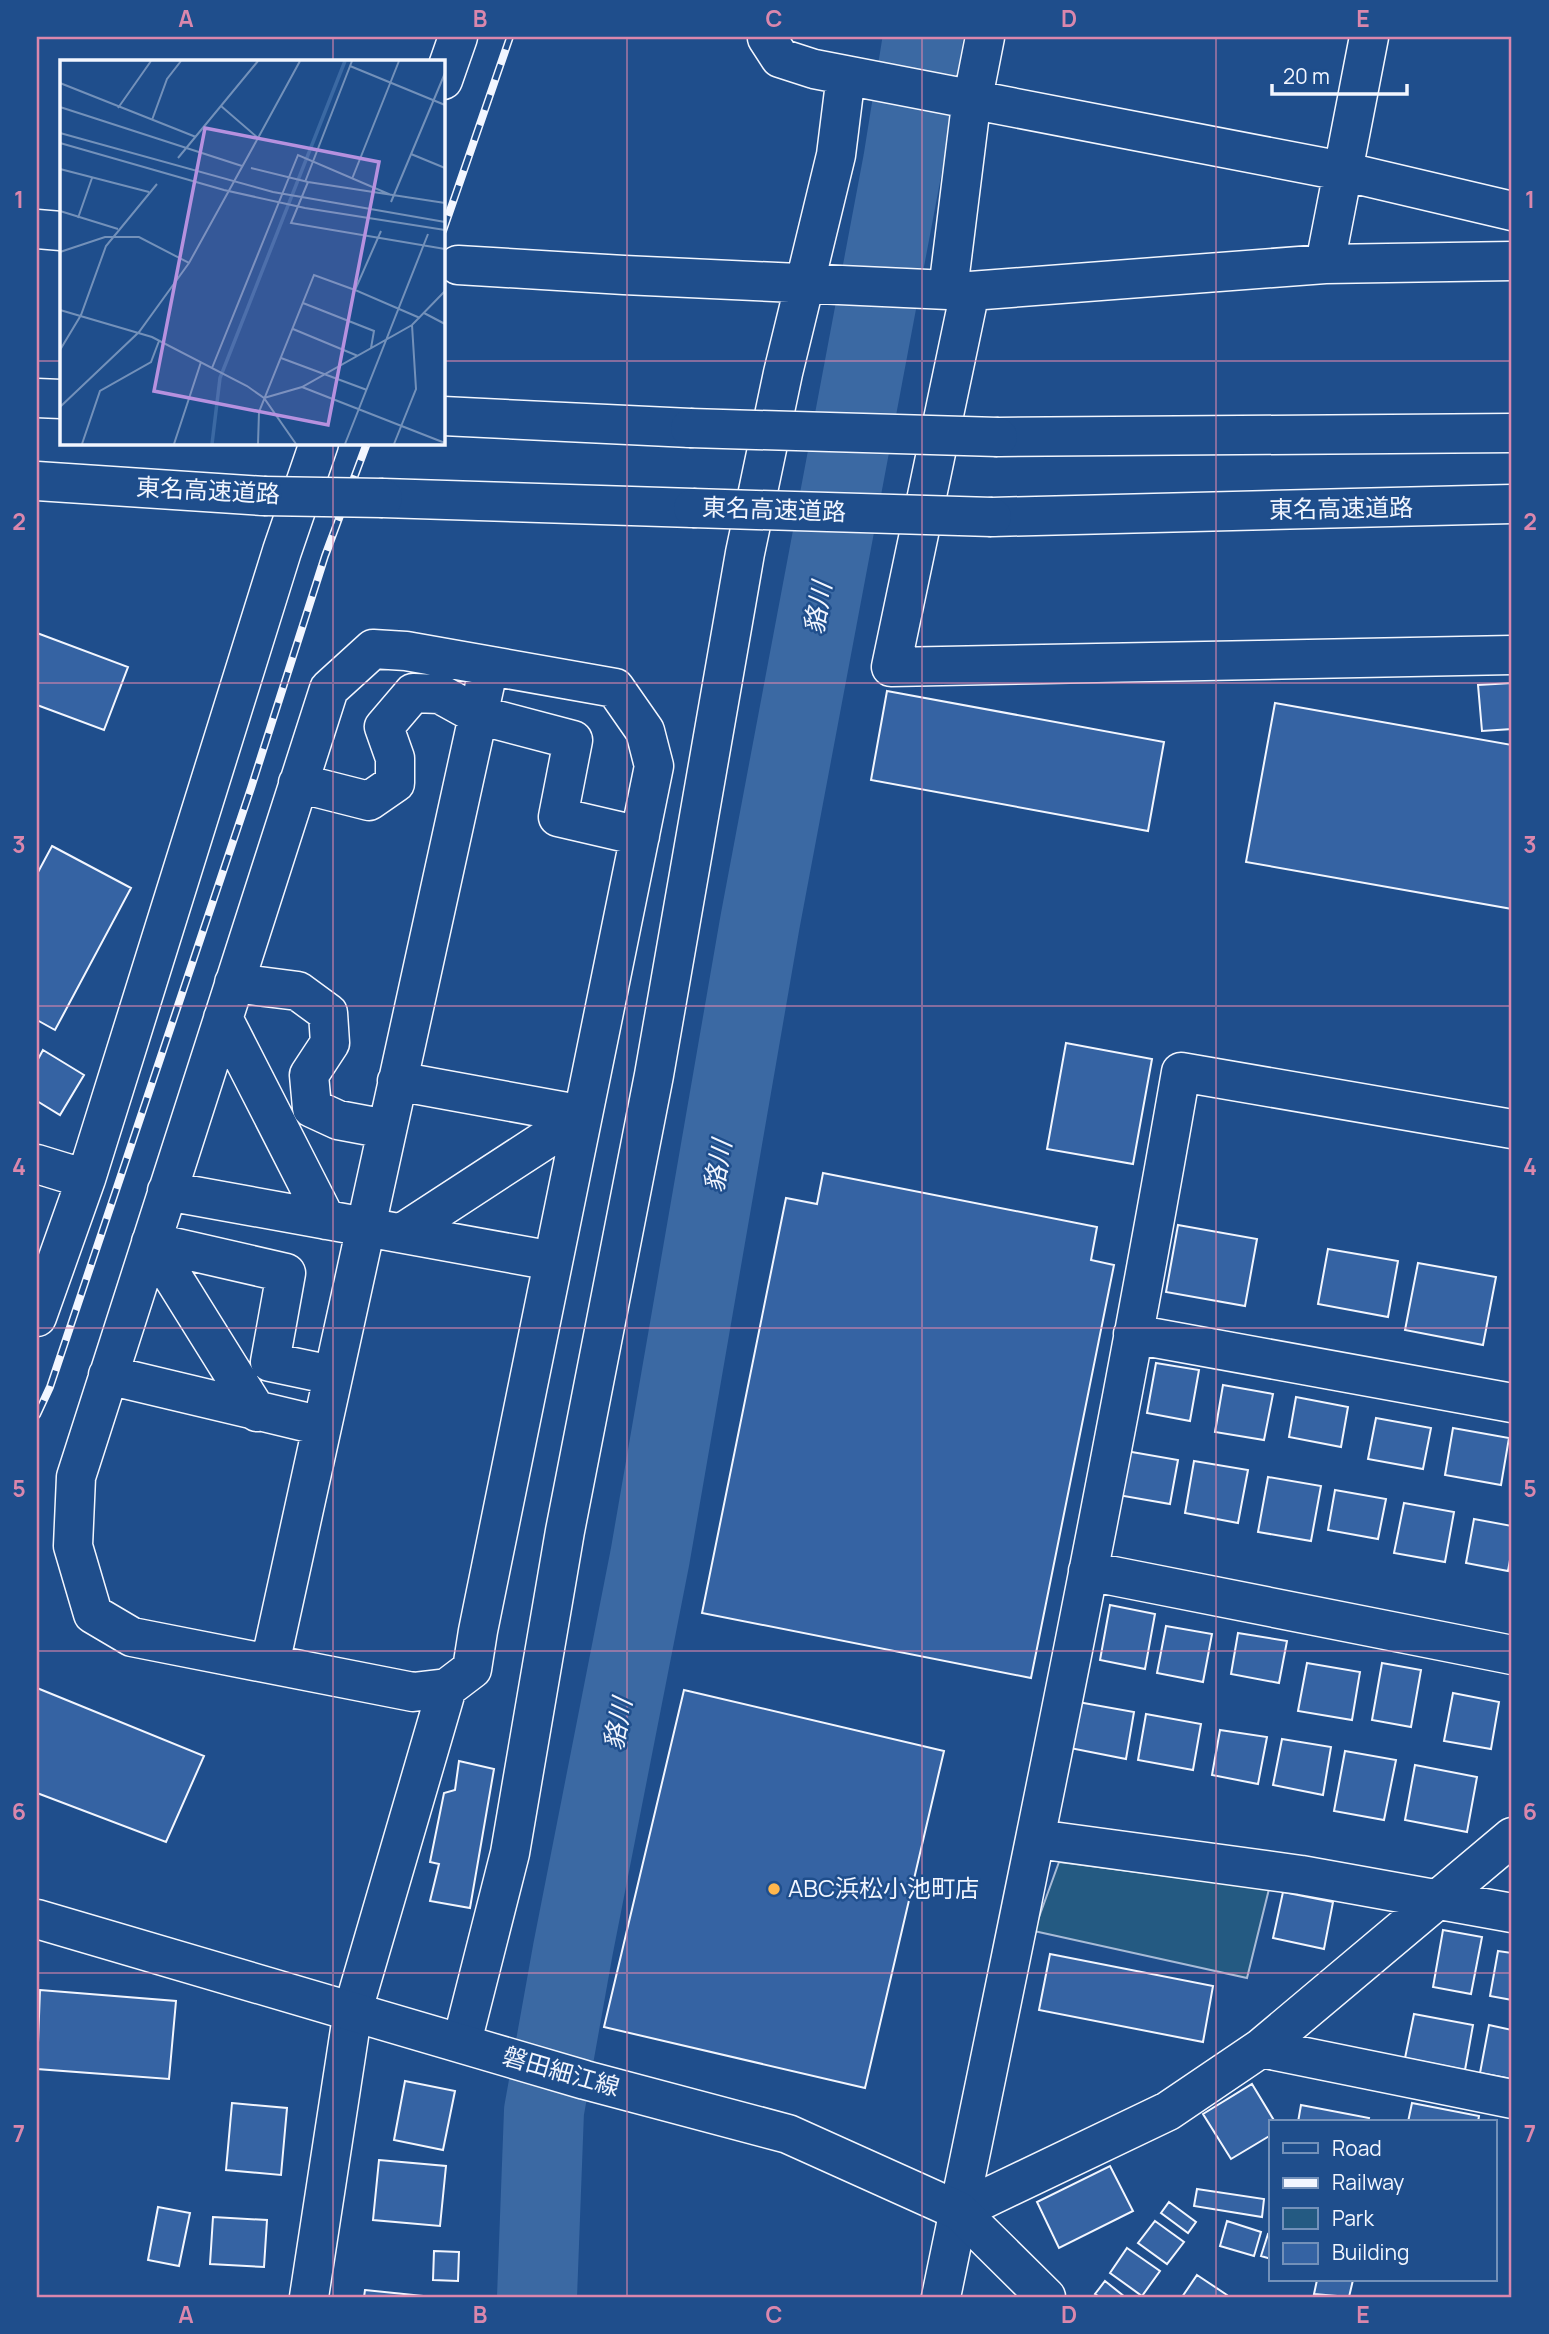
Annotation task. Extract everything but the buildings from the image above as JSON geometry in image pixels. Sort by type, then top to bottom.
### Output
[{"type":"main road","points":[[444,77],[458,37]]},
{"type":"main road","points":[[985,37],[973,99],[954,290],[891,667],[1512,655]]},
{"type":"main road","points":[[1325,264],[1369,37]]},
{"type":"main road","points":[[767,38],[780,58],[795,65],[1342,172],[1512,211]]},
{"type":"main road","points":[[475,2046],[565,1531],[654,1075],[745,553],[855,76]]},
{"type":"main road","points":[[37,229],[60,231]]},
{"type":"main road","points":[[458,264],[954,290],[1325,264],[1512,261]]},
{"type":"main road","points":[[37,391],[60,397]]},
{"type":"main road","points":[[37,398],[60,397]]},
{"type":"main road","points":[[444,416],[690,428],[998,437],[1512,433]]},
{"type":"main road","points":[[37,1317],[86,1179],[278,564],[319,444]]},
{"type":"main road","name":"東名高速道路","points":[[37,483],[264,496],[992,517],[1512,504]]},
{"type":"main road","points":[[373,649],[406,651],[489,666],[615,688],[645,731],[654,766],[472,1669],[447,1688],[413,1692],[132,1637],[93,1614],[73,1546],[76,1477],[329,689],[373,649]]},
{"type":"main road","points":[[270,1664],[489,666]]},
{"type":"main road","points":[[298,783],[369,801],[395,783],[395,758],[384,727],[413,693],[440,694],[478,715],[573,740],[558,817],[640,836]]},
{"type":"main road","points":[[228,1000],[298,991],[328,1013],[330,1043],[309,1075],[312,1108],[338,1120],[386,1129]]},
{"type":"main road","points":[[228,1000],[326,1220]]},
{"type":"main road","points":[[941,2297],[1037,1839],[1149,1259],[1181,1072],[1512,1129]]},
{"type":"main road","points":[[397,1081],[583,1115]]},
{"type":"main road","points":[[402,1233],[583,1115]]},
{"type":"main road","points":[[37,1164],[86,1179]]},
{"type":"main road","points":[[167,1191],[553,1261]]},
{"type":"main road","points":[[151,1242],[286,1273],[270,1362],[332,1375]]},
{"type":"main road","points":[[151,1242],[257,1412]]},
{"type":"main road","points":[[1133,1334],[1512,1403]]},
{"type":"main road","points":[[108,1375],[322,1426]]},
{"type":"main road","points":[[1088,1571],[1512,1655]]},
{"type":"main road","points":[[309,2297],[353,2010],[447,1688]]},
{"type":"main road","points":[[959,2211],[1168,2111],[1261,2048],[1512,1837]]},
{"type":"main road","points":[[1037,1839],[1301,1875],[1512,1913]]},
{"type":"main road","name":"磐田細江線","points":[[37,1919],[585,2080],[788,2134],[959,2211],[1046,2297]]},
{"type":"main road","points":[[1261,2048],[1512,2099]]},
{"type":"green space","points":[[1059,1862],[1269,1889],[1247,1978],[1034,1931]]},
{"type":"waterway","name":"貉川","points":[[537,2297],[544,2111],[650,1557],[760,922],[903,162],[923,37]]},
{"type":"railway","points":[[444,228],[510,37]]},
{"type":"railway","points":[[37,1415],[50,1387],[251,788],[325,556],[367,444]]},
{"type":"place","name":"ABC浜松小池町店","points":[[774,1889]]}]
